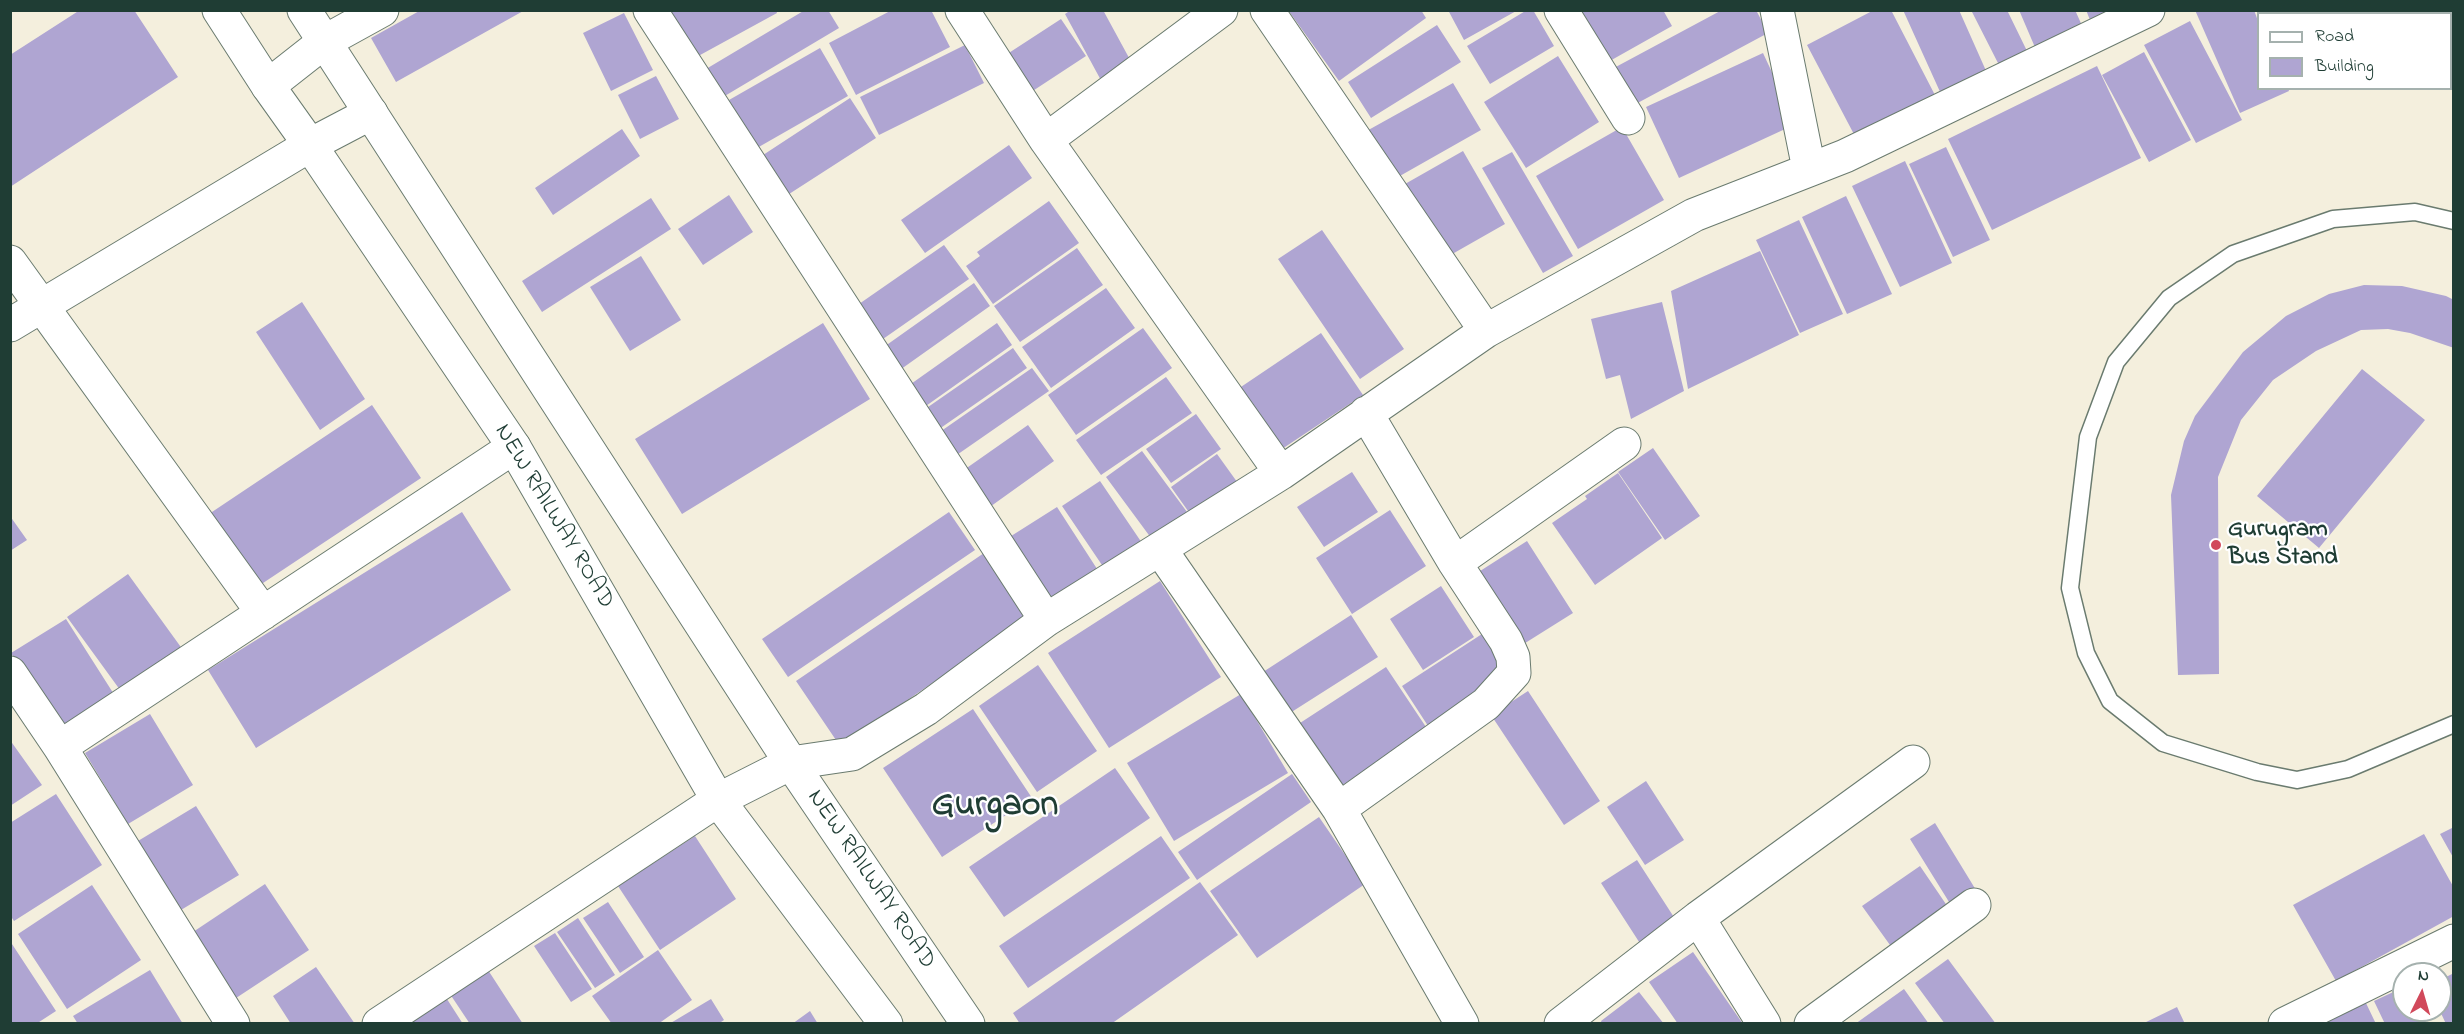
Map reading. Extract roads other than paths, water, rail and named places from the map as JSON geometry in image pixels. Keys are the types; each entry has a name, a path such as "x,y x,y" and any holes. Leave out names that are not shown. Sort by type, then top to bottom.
{"street":[{"name":"NEW RAILWAY ROAD","path":"219,10 268,86 514,447 718,800 886,1023"},
{"name":"NEW RAILWAY ROAD","path":"304,10 791,764 968,1023"},
{"path":"268,86 324,42 382,10"},
{"path":"650,10 1046,620"},
{"path":"962,10 1046,140 1281,473"},
{"path":"1046,140 1221,10"},
{"path":"1267,10 1486,332"},
{"path":"1561,10 1628,118"},
{"path":"1777,10 1809,169"},
{"path":"379,1023 718,800 791,764 852,754 926,709 1046,620 1281,473 1486,332 1694,214 1845,156 2148,10"},
{"path":"10,325 310,145 371,113"},
{"path":"10,262 263,613"},
{"path":"1339,809 1486,704 1514,674 1513,657 1506,641 1455,563 1366,413"},
{"path":"1455,563 1624,444"},
{"path":"60,747 514,447"},
{"path":"1160,549 1339,809 1462,1023"},
{"path":"10,673 60,747 233,1023"},
{"path":"1562,1023 1698,918 1913,762"},
{"path":"1810,1023 1974,905"},
{"path":"1698,918 1764,1023"},
{"path":"2285,1023 2454,941"}],"lane":[{"path":"2454,221 2415,212 2333,219 2233,254 2169,298 2116,362 2088,437 2070,588 2086,653 2110,701 2163,743 2257,772 2297,780 2348,769 2454,724"}],"place":[{"name":"Gurugram Bus Stand","path":"2216,545"}],"district":[{"name":"Gurgaon","path":"995,808"}]}
